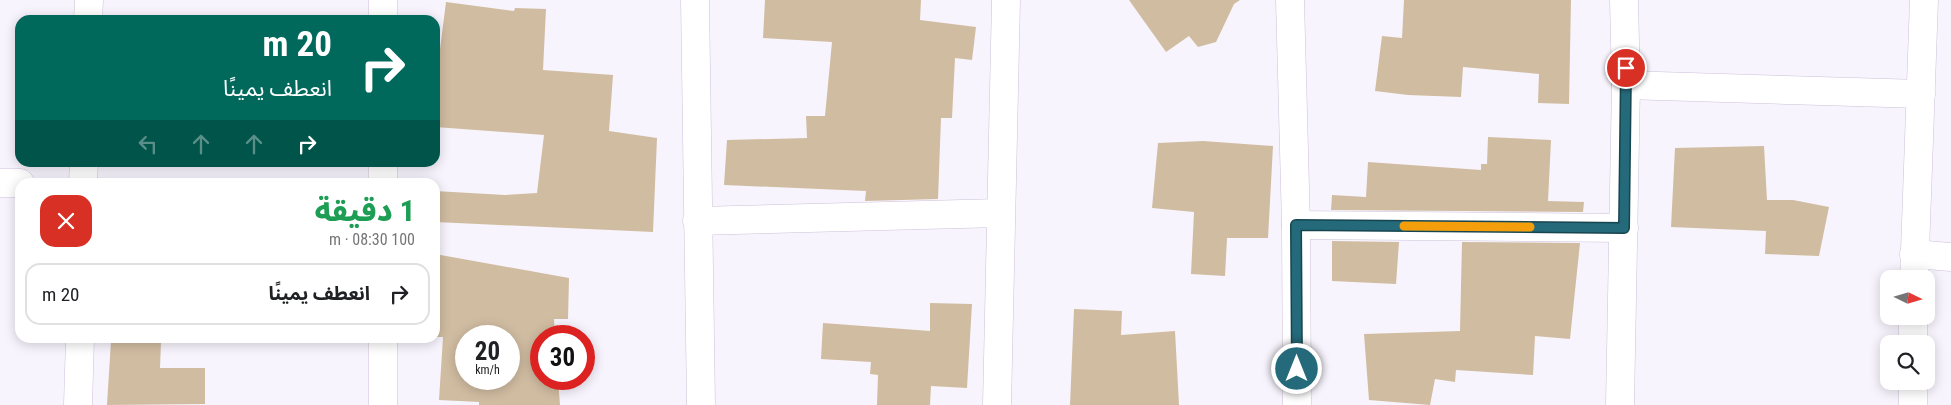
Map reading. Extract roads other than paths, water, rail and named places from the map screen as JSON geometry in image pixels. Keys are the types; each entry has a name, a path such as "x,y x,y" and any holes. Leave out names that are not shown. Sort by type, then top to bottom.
{"street":[{"path":"88,15 89,0"},
{"path":"383,0 383,15"},
{"path":"696,0 697,221 701,405"},
{"path":"996,405 1006,0"},
{"path":"1290,0 1296,225 1297,405"},
{"path":"1620,405 1626,85 1624,0"},
{"path":"1924,0 1914,266 1951,257"},
{"path":"1626,85 1921,94"},
{"path":"0,183 15,183"},
{"path":"697,221 1000,213"},
{"path":"1296,225 1624,228"},
{"path":"78,405 80,343"},
{"path":"383,343 383,405"},
{"path":"1913,390 1913,405"}]}
